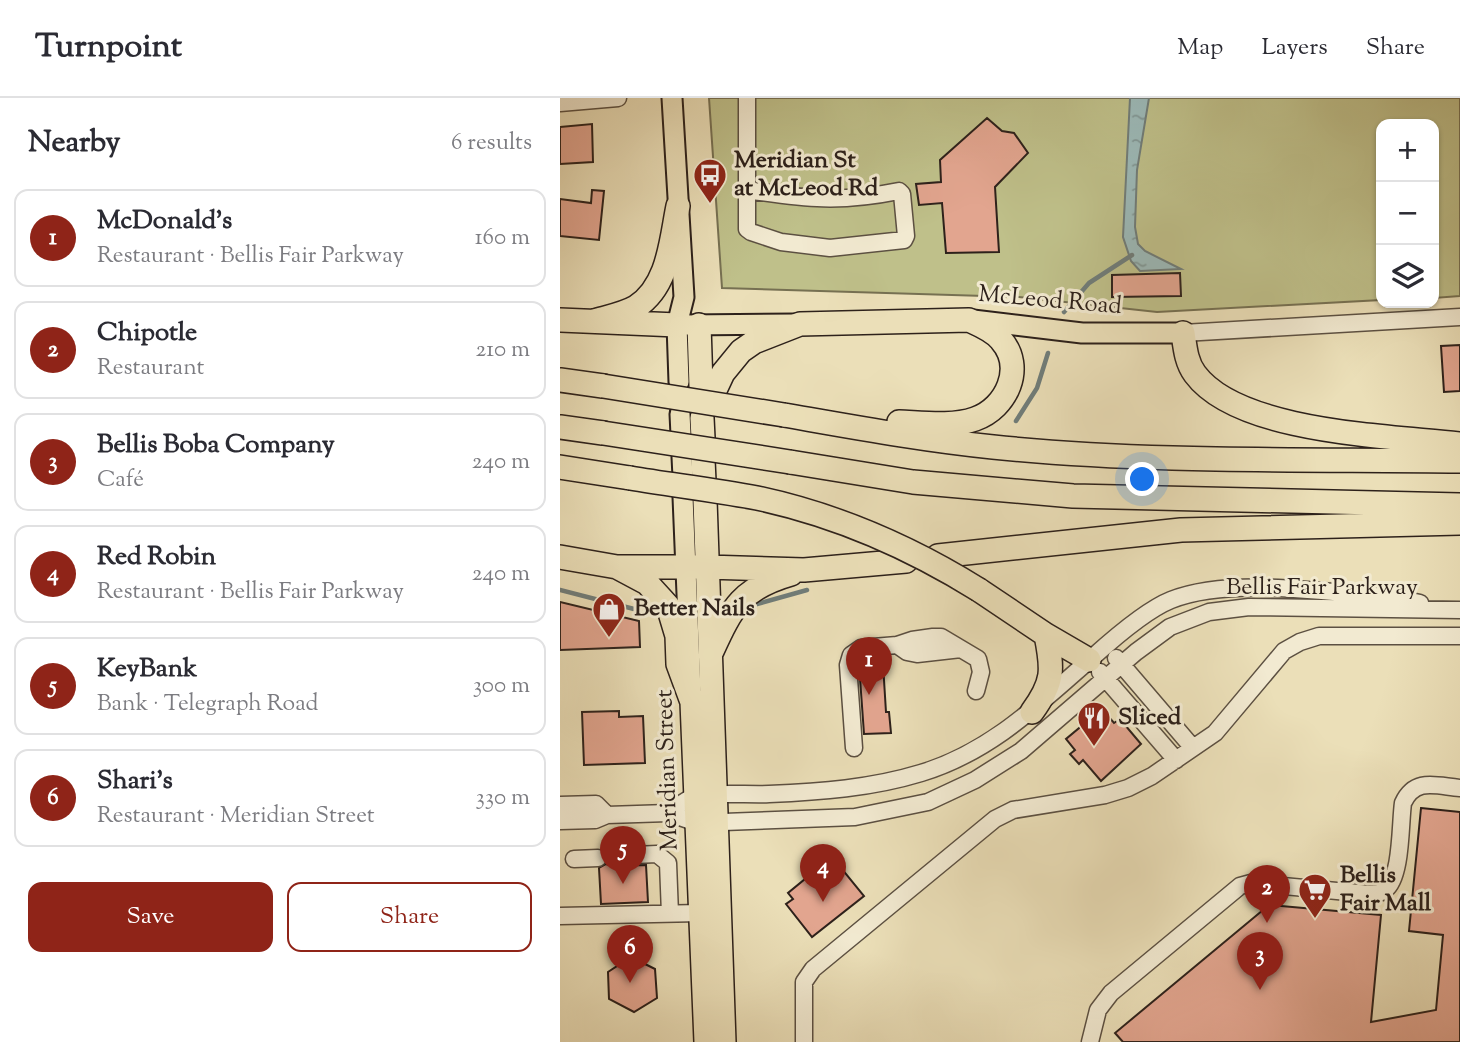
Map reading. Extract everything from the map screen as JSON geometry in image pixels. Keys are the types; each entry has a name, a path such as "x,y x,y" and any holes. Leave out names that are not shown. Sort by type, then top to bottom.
{"highway":[{"path":"594,321 635,308 653,290 666,264 678,206"},
{"path":"560,320 688,325 698,385 723,373 741,351 754,342 800,324"},
{"path":"784,415 948,424 987,414 1004,397 1012,373 1011,360 1000,338 991,330 969,320"},
{"name":"McLeod Road","path":"800,324 969,320"},
{"path":"1183,333 1186,356 1203,383 1231,402 1251,411 1301,425 1460,444"},
{"path":"560,380 905,436 1006,448 1184,457 1460,461"},
{"path":"560,427 913,482 1073,496 1460,505"},
{"name":"Meridian Street","path":"694,454 697,567 710,654 706,822 724,1042"},
{"path":"560,467 757,498 828,517 898,545 979,590 1046,635 1098,653"},
{"path":"938,556 1181,530 1460,523"},
{"path":"560,557 617,567 804,570 906,561"},
{"path":"617,567 648,583 668,607 677,636 678,664 692,702"},
{"path":"710,654 729,615 747,594 770,580 804,570"},
{"path":"1032,712 1046,694 1049,684 1050,655 1046,635"},
{"name":"Meridian Street","path":"692,702 705,796"},
{"name":"Meridian Street","path":"705,1042 700,912 706,822"}],"main road":[{"path":"672,98 688,325"},
{"name":"McLeod Road","path":"969,320 999,321 1082,334 1183,333"},
{"name":"McLeod Road","path":"688,325 800,324"},
{"name":"Meridian Street","path":"692,702 697,567"}],"street":[{"path":"560,103 618,98"},
{"path":"747,98 747,190 747,229 751,233 780,242 830,248 904,240 906,236 902,194 899,191 837,200 801,199 747,190"},
{"name":"McLeod Road","path":"1183,333 1460,317"},
{"name":"Bellis Fair Parkway","path":"705,796 813,793 860,786 918,774 964,757 1032,712 1098,653 1171,600 1213,590 1247,587 1396,598 1457,610"},
{"name":"Bellis Fair Parkway","path":"668,813 706,822 855,817 928,802 1002,764 1021,751 1121,664 1171,627 1209,612 1249,607 1457,610"},
{"path":"804,1042 804,982 813,969 995,819 1013,810 1098,796 1128,788 1215,733 1283,651 1300,642 1320,636 1460,636"},
{"path":"854,748 848,665 851,654 861,648 897,646 912,640 941,637 978,659 981,672 976,691"},
{"path":"1098,653 1121,664 1193,748"},
{"path":"1098,653 1105,678 1176,760"},
{"path":"1090,1042 1098,1010 1111,993 1240,886 1251,883 1369,894 1384,891 1389,886 1395,870 1403,803 1407,794 1412,788 1419,786 1460,788"},
{"path":"560,821 595,820 607,815 668,813 705,796"},
{"path":"560,806 596,804 607,815"},
{"path":"574,859 657,853 668,863 670,914"},
{"path":"560,916 700,912"}],"green space":[{"path":"709,98 1460,98 1460,296 1439,298 1439,119 1376,119 1376,300 1157,312 1019,297 722,288"}],"water":[{"path":"1130,98 1149,98 1137,170 1135,227 1138,244 1145,251 1181,269 1140,271 1131,261 1123,237"}],"building":[{"path":"987,118 1002,131 1014,133 1028,153 995,187 999,252 946,253 942,203 919,205 916,184 941,182 940,160"},
{"path":"592,124 593,162 560,164 560,127"},
{"path":"592,190 604,191 599,240 560,236 560,199 591,203"},
{"path":"1180,273 1181,296 1112,297 1112,275"},
{"path":"1460,345 1460,391 1444,392 1441,346"},
{"path":"560,602 639,621 640,647 560,650"},
{"path":"859,664 883,664 886,712 889,712 891,733 864,734"},
{"path":"1102,709 1114,723 1120,719 1141,744 1101,781 1083,760 1079,764 1070,754 1075,750 1066,739"},
{"path":"619,711 619,717 643,716 645,763 584,765 582,712"},
{"name":"Bellis Fair Mall","path":"1421,808 1460,812 1460,1042 1123,1042 1115,1033 1269,905 1381,915 1371,1022 1436,1010 1443,935 1409,931"},
{"path":"827,861 836,873 842,869 864,896 812,937 786,904 793,899 788,893"},
{"path":"606,864 646,865 648,902 601,904 599,868"},
{"path":"631,957 655,969 657,998 634,1012 609,999 608,972"}],"waterway":[{"path":"1064,312 1089,283 1132,255"},
{"path":"1016,421 1037,388 1048,353"},
{"path":"560,590 634,609"},
{"path":"757,604 807,590"}],"place":[{"name":"Meridian St at McLeod Rd","path":"710,205"},
{"name":"Better Nails","path":"609,639"},
{"name":"McDonald's","path":"869,695"},
{"name":"Sliced","path":"1094,748"},
{"name":"KeyBank","path":"623,884"},
{"name":"Red Robin","path":"823,902"},
{"name":"Bellis Fair Mall","path":"1315,920"},
{"name":"Chipotle","path":"1267,923"},
{"name":"Shari's","path":"630,983"},
{"name":"Bellis Boba Company","path":"1260,990"}]}
